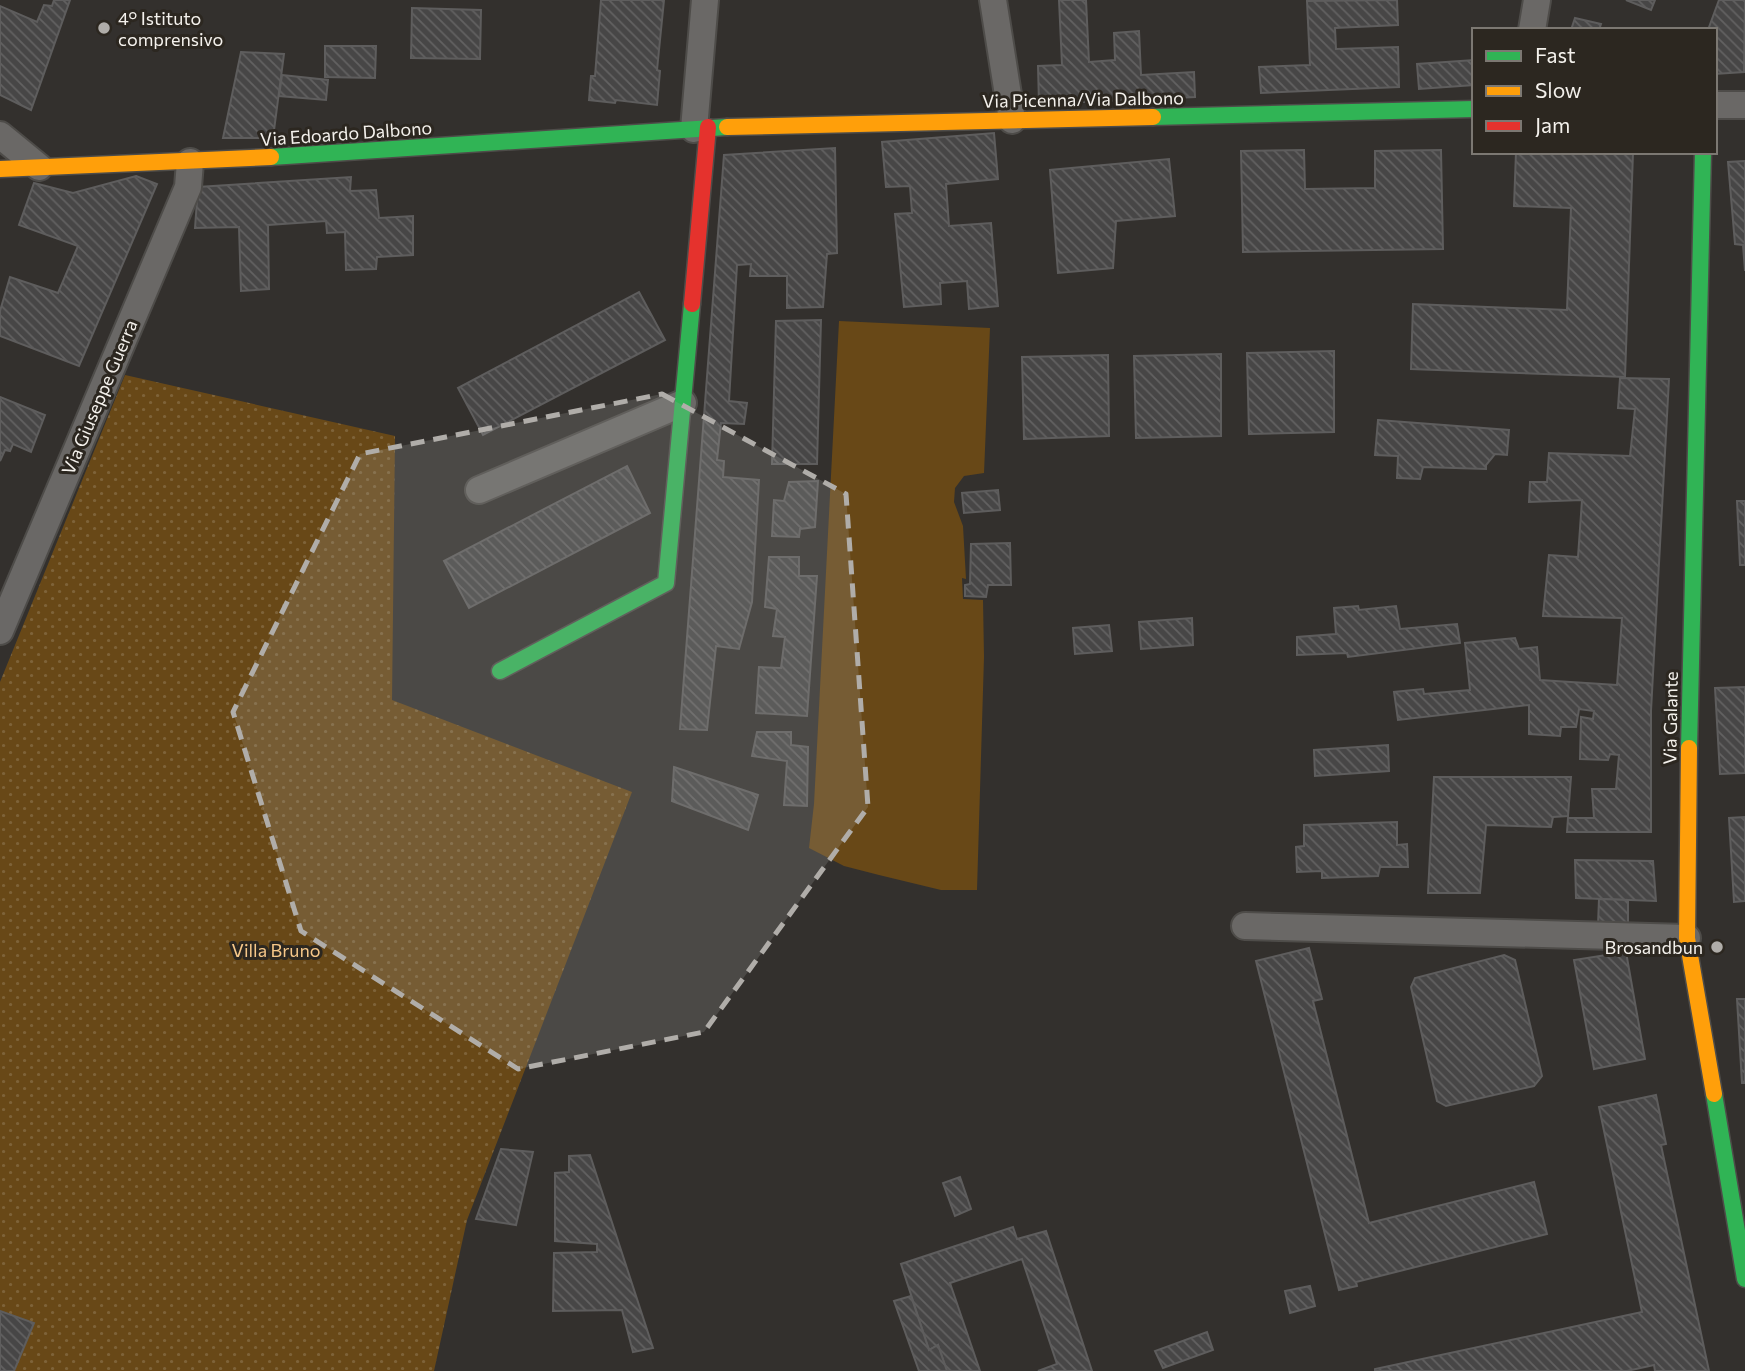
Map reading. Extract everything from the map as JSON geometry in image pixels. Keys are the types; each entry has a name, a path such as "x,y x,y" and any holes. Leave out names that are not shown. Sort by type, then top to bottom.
{"street":[{"path":"500,671 666,583 683,403 701,128 705,0"},
{"path":"993,0 1012,120"},
{"path":"1532,28 1538,0"},
{"path":"1717,106 1745,105"},
{"name":"Via Picenna/Via Dalbono","path":"701,128 1472,109"},
{"name":"Via Edoardo Dalbono","path":"0,169 190,162 701,128"},
{"path":"0,135 39,167"},
{"name":"Via Galante","path":"1703,154 1687,815 1687,939 1745,1279"},
{"name":"Via Giuseppe Guerra","path":"0,631 188,187 190,162"},
{"path":"479,490 683,403"},
{"path":"1245,926 1687,939"}],"highlighted area":[{"path":"662,394 846,494 868,807 704,1032 518,1069 301,931 233,712 360,454"}],"green space":[{"path":"839,321 990,328 984,473 964,476 955,488 954,502 963,526 966,579 962,578 963,599 983,600 984,657 977,890 941,890 879,875 844,866 809,848 814,804"},
{"name":"Villa Bruno","path":"125,375 395,436 392,700 632,792 467,1220 434,1371 0,1371 0,682"}],"building":[{"path":"54,0 70,0 31,110 0,95 0,6 37,22 44,5 52,6"},
{"path":"601,0 664,0 657,70 660,71 657,105 589,100 591,76 595,76"},
{"path":"1059,0 1086,0 1089,62 1115,60 1114,33 1139,31 1141,75 1194,72 1195,97 1039,104 1038,66 1062,65"},
{"path":"1397,0 1398,25 1335,28 1336,49 1398,47 1399,87 1261,93 1259,67 1310,65 1307,1"},
{"path":"1626,0 1655,0 1651,10"},
{"path":"1719,0 1745,0 1744,72 1717,74 1717,28 1709,28"},
{"path":"412,8 481,10 480,59 411,58"},
{"path":"1575,18 1601,24 1600,28 1572,28"},
{"path":"325,46 376,46 375,78 325,77"},
{"path":"241,52 284,54 273,138 223,138"},
{"path":"1472,60 1472,85 1419,89 1417,64"},
{"path":"282,75 328,80 326,100 279,96"},
{"path":"994,133 998,179 946,184 949,226 991,223 998,306 969,309 967,281 940,283 941,304 904,307 895,214 912,213 910,186 886,187 882,142"},
{"path":"835,148 837,253 827,254 823,307 787,308 787,276 750,276 751,264 737,265 729,401 747,403 744,424 721,423 717,460 724,461 723,477 759,480 752,602 739,649 716,646 707,730 680,729 724,155"},
{"path":"1304,150 1305,189 1375,188 1375,151 1441,150 1443,249 1243,252 1241,151"},
{"path":"1516,154 1633,154 1625,377 1411,369 1413,304 1567,310 1571,208 1514,206"},
{"path":"1169,159 1175,216 1116,221 1113,268 1058,273 1050,170"},
{"path":"1745,161 1745,271 1743,245 1735,244 1728,162"},
{"path":"136,176 157,184 79,366 0,336 0,311 10,277 58,293 78,246 19,225 34,183 73,193"},
{"path":"351,177 350,191 376,190 379,218 413,216 413,255 377,257 376,269 346,270 345,232 327,233 326,221 268,225 269,289 241,291 239,227 195,228 198,187"},
{"path":"639,292 665,340 483,435 458,388"},
{"path":"821,320 817,464 772,464 776,321"},
{"path":"1334,351 1334,432 1249,434 1247,353"},
{"path":"1221,354 1221,436 1136,438 1134,356"},
{"path":"1108,355 1109,436 1024,439 1022,357"},
{"path":"1620,378 1669,379 1651,711 1651,832 1567,832 1568,818 1594,818 1592,789 1616,789 1619,755 1610,754 1608,760 1580,759 1581,717 1593,719 1594,711 1579,709 1576,727 1561,727 1560,736 1529,734 1529,705 1398,720 1394,692 1423,689 1424,694 1470,690 1465,643 1515,638 1519,649 1537,647 1540,680 1617,685 1622,618 1543,616 1549,555 1578,557 1582,500 1529,502 1530,482 1547,482 1549,453 1630,456 1635,409 1618,408"},
{"path":"0,397 45,415 31,452 13,444 10,451 5,450 0,461"},
{"path":"1378,420 1509,430 1507,455 1495,454 1486,469 1423,467 1420,479 1397,478 1398,456 1375,455"},
{"path":"627,466 650,513 469,608 444,561"},
{"path":"818,481 815,527 800,529 799,537 772,536 774,500 784,501 789,482"},
{"path":"998,490 1000,510 964,513 962,493"},
{"path":"1737,501 1745,501 1745,565 1740,565"},
{"path":"1010,543 1011,585 988,585 986,597 965,596 965,585 970,584 971,544"},
{"path":"769,557 799,557 799,576 817,576 807,716 756,713 759,667 781,668 785,637 773,636 777,609 765,607"},
{"path":"1358,606 1359,610 1396,606 1400,629 1457,624 1460,643 1348,657 1347,653 1297,655 1297,637 1336,634 1334,608"},
{"path":"1192,618 1193,645 1141,649 1139,622"},
{"path":"1109,625 1112,651 1075,654 1073,628"},
{"path":"1745,687 1745,773 1720,774 1715,688"},
{"path":"757,732 791,732 791,745 808,747 807,806 784,805 787,761 752,756"},
{"path":"1388,745 1389,771 1315,776 1314,750"},
{"path":"674,767 758,795 748,830 672,801"},
{"path":"1434,777 1571,777 1568,816 1553,817 1551,827 1486,825 1480,893 1428,893"},
{"path":"1745,817 1745,901 1734,902 1729,818"},
{"path":"1397,822 1397,845 1407,844 1408,867 1380,867 1378,876 1322,878 1322,871 1297,872 1296,847 1304,846 1304,825"},
{"path":"1575,860 1653,861 1656,901 1576,898"},
{"path":"1599,899 1628,900 1628,923 1598,925"},
{"path":"1309,948 1322,999 1313,1001 1369,1223 1534,1182 1547,1234 1356,1282 1357,1286 1339,1290 1256,961"},
{"path":"1626,952 1645,1059 1594,1069 1574,960"},
{"path":"1504,955 1515,960 1542,1076 1534,1086 1446,1106 1437,1101 1411,987 1415,978"},
{"path":"1737,999 1745,999 1745,1083 1742,1083"},
{"path":"1656,1095 1666,1144 1661,1145 1709,1371 1655,1371 1654,1365 1627,1371 1375,1371 1642,1312 1599,1107"},
{"path":"501,1149 533,1152 516,1225 476,1219"},
{"path":"590,1155 653,1348 633,1352 622,1310 553,1311 554,1253 597,1252 597,1244 555,1241 555,1173 569,1172 569,1156"},
{"path":"960,1177 971,1209 955,1216 943,1183"},
{"path":"1013,1227 1017,1239 1046,1231 1092,1371 1038,1371 1057,1364 1022,1259 950,1283 980,1371 947,1371 938,1345 929,1350 901,1264"},
{"path":"1310,1286 1315,1306 1290,1313 1285,1291"},
{"path":"911,1296 929,1350 938,1345 947,1371 919,1371 894,1301"},
{"path":"0,1311 34,1323 14,1371 0,1371"},
{"path":"1207,1332 1213,1350 1163,1368 1155,1351"}],"traffic: fast":[{"path":"1153,117 1472,109"},
{"path":"271,157 727,127"},
{"path":"1689,748 1703,154"},
{"path":"500,671 666,583 692,304"},
{"path":"1714,1094 1745,1279"}],"traffic: slow":[{"path":"727,127 1153,117"},
{"path":"0,169 271,157"},
{"path":"1689,748 1687,938 1714,1094"}],"traffic: jam":[{"path":"692,304 708,127"}],"place":[{"name":"4° Istituto comprensivo","path":"104,28"},
{"name":"Brosandbun","path":"1717,947"}]}
